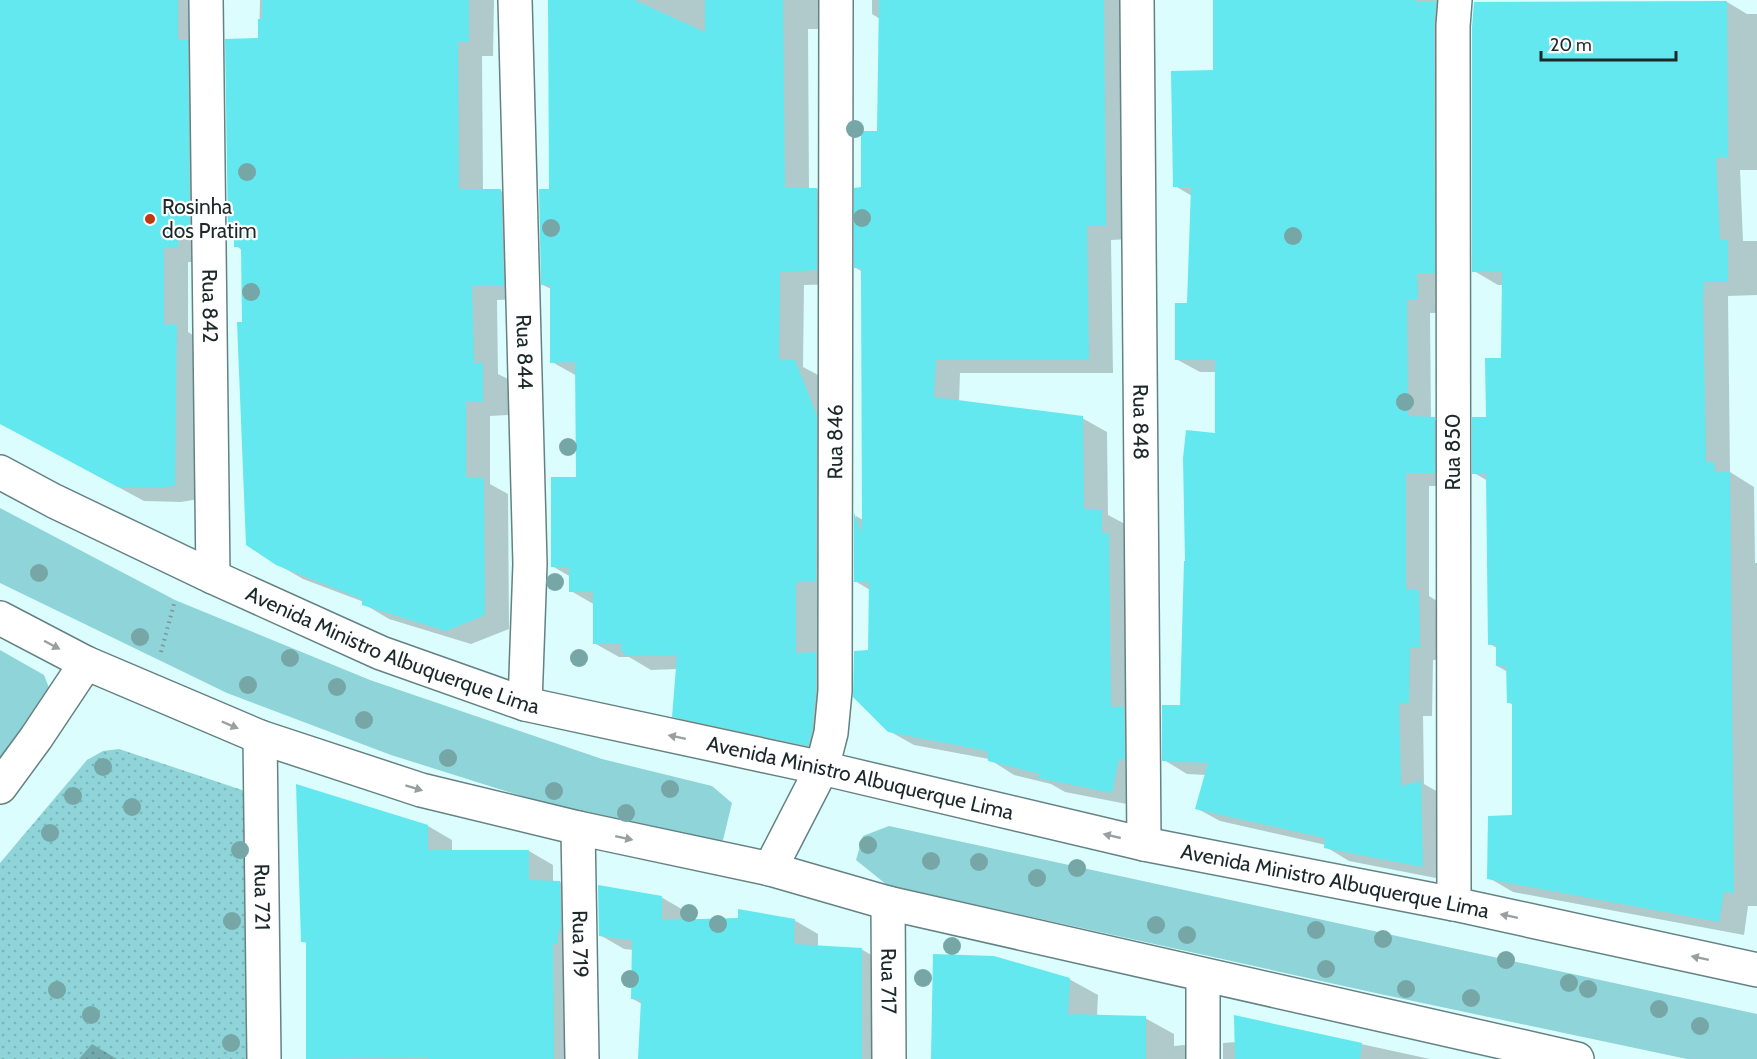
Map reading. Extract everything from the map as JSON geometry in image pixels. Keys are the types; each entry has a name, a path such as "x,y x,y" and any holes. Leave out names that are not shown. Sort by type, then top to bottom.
{"street":[{"name":"Rua 842","path":"206,0 213,577"},
{"name":"Rua 844","path":"515,0 530,564 525,704"},
{"name":"Rua 846","path":"770,869 822,768 831,733 835,691 836,0"},
{"name":"Rua 848","path":"1137,0 1144,844"},
{"name":"Rua 850","path":"1454,904 1455,0"},
{"name":"Avenida Ministro Albuquerque Lima","path":"0,472 54,501 213,577 381,653 525,704 822,768 1144,844 1454,904 1757,970"},
{"path":"0,618 86,663 260,737 421,790 578,828 770,869 888,903 1203,975 1519,1053 1577,1059"},
{"path":"0,787 86,663"},
{"name":"Rua 721","path":"260,737 264,1059"},
{"name":"Rua 719","path":"578,828 582,1059"},
{"name":"Rua 717","path":"888,903 889,1059"},
{"path":"1203,975 1203,1059"}],"path":[{"path":"159,661 175,600"}],"shaded area":[{"path":"0,508 175,600 370,680 602,759 712,786 732,803 723,840 698,845 547,804 391,755 227,693 0,583"},
{"path":"0,650 44,675 53,698 0,772"},
{"path":"119,749 242,790 257,806 261,1059 0,1059 0,863 87,760 103,751"},
{"path":"889,826 1757,1014 1757,1059 1687,1059 887,885 856,860 863,836"}],"building":[{"path":"0,0 178,0 178,40 188,40 190,233 179,233 178,248 164,248 164,325 177,324 175,486 118,487 0,424"},
{"path":"262,0 469,0 469,42 458,42 459,189 501,189 504,286 472,286 474,363 483,363 483,402 466,402 466,478 484,478 485,615 446,631 362,605 362,599 276,565 246,545 237,322 242,322 241,247 234,247 234,233 228,233 225,39 258,38 258,19 262,19"},
{"path":"548,0 634,0 705,32 705,0 783,0 785,188 817,188 817,270 780,272 779,360 795,360 817,416 816,582 796,582 796,653 816,652 816,690 808,746 672,717 677,655 624,656 625,652 621,652 621,644 593,644 593,591 569,592 569,567 551,567 551,477 576,477 575,362 550,363 550,285 541,285 539,189 549,189"},
{"path":"879,0 1104,0 1106,226 1087,226 1089,360 936,360 934,397 1083,416 1084,509 1102,509 1102,533 1109,533 1111,707 1124,706 1125,760 1119,759 1112,793 1038,778 1040,774 988,761 987,751 888,732 853,697 854,651 868,650 869,582 854,582 854,513 862,533 861,268 854,268 854,188 861,187 861,131 877,131"},
{"path":"1213,0 1415,0 1415,2 1436,2 1434,26 1435,273 1417,273 1418,300 1407,300 1408,416 1435,417 1435,473 1406,473 1406,589 1419,589 1420,647 1410,647 1409,703 1399,703 1401,786 1421,781 1423,867 1324,848 1325,838 1195,809 1208,763 1162,761 1162,705 1180,705 1185,561 1183,458 1186,430 1215,433 1215,360 1175,360 1175,303 1187,303 1191,187 1173,187 1171,71 1213,70"},
{"path":"1727,1 1728,157 1716,157 1720,240 1728,240 1728,282 1704,282 1703,298 1706,462 1714,462 1715,472 1730,472 1734,893 1724,892 1719,922 1487,879 1488,816 1512,815 1512,703 1507,703 1506,666 1496,666 1496,644 1488,645 1486,474 1472,474 1472,417 1486,417 1485,358 1501,358 1502,271 1472,272 1472,27 1474,2"},
{"path":"296,784 428,825 428,850 529,850 529,880 560,881 561,931 558,930 558,944 553,944 554,1059 429,1059 429,1057 306,1059 306,942 301,942"},
{"path":"598,885 662,896 662,920 738,918 738,909 795,919 794,944 862,948 862,1059 638,1059 641,1000 631,999 632,940 599,936"},
{"path":"933,954 994,956 1070,978 1068,1014 1146,1016 1146,1059 931,1059"},
{"path":"1234,1015 1362,1043 1360,1059 1235,1059"}],"place":[{"name":"Rosinha dos Pratim","path":"150,219"}]}
